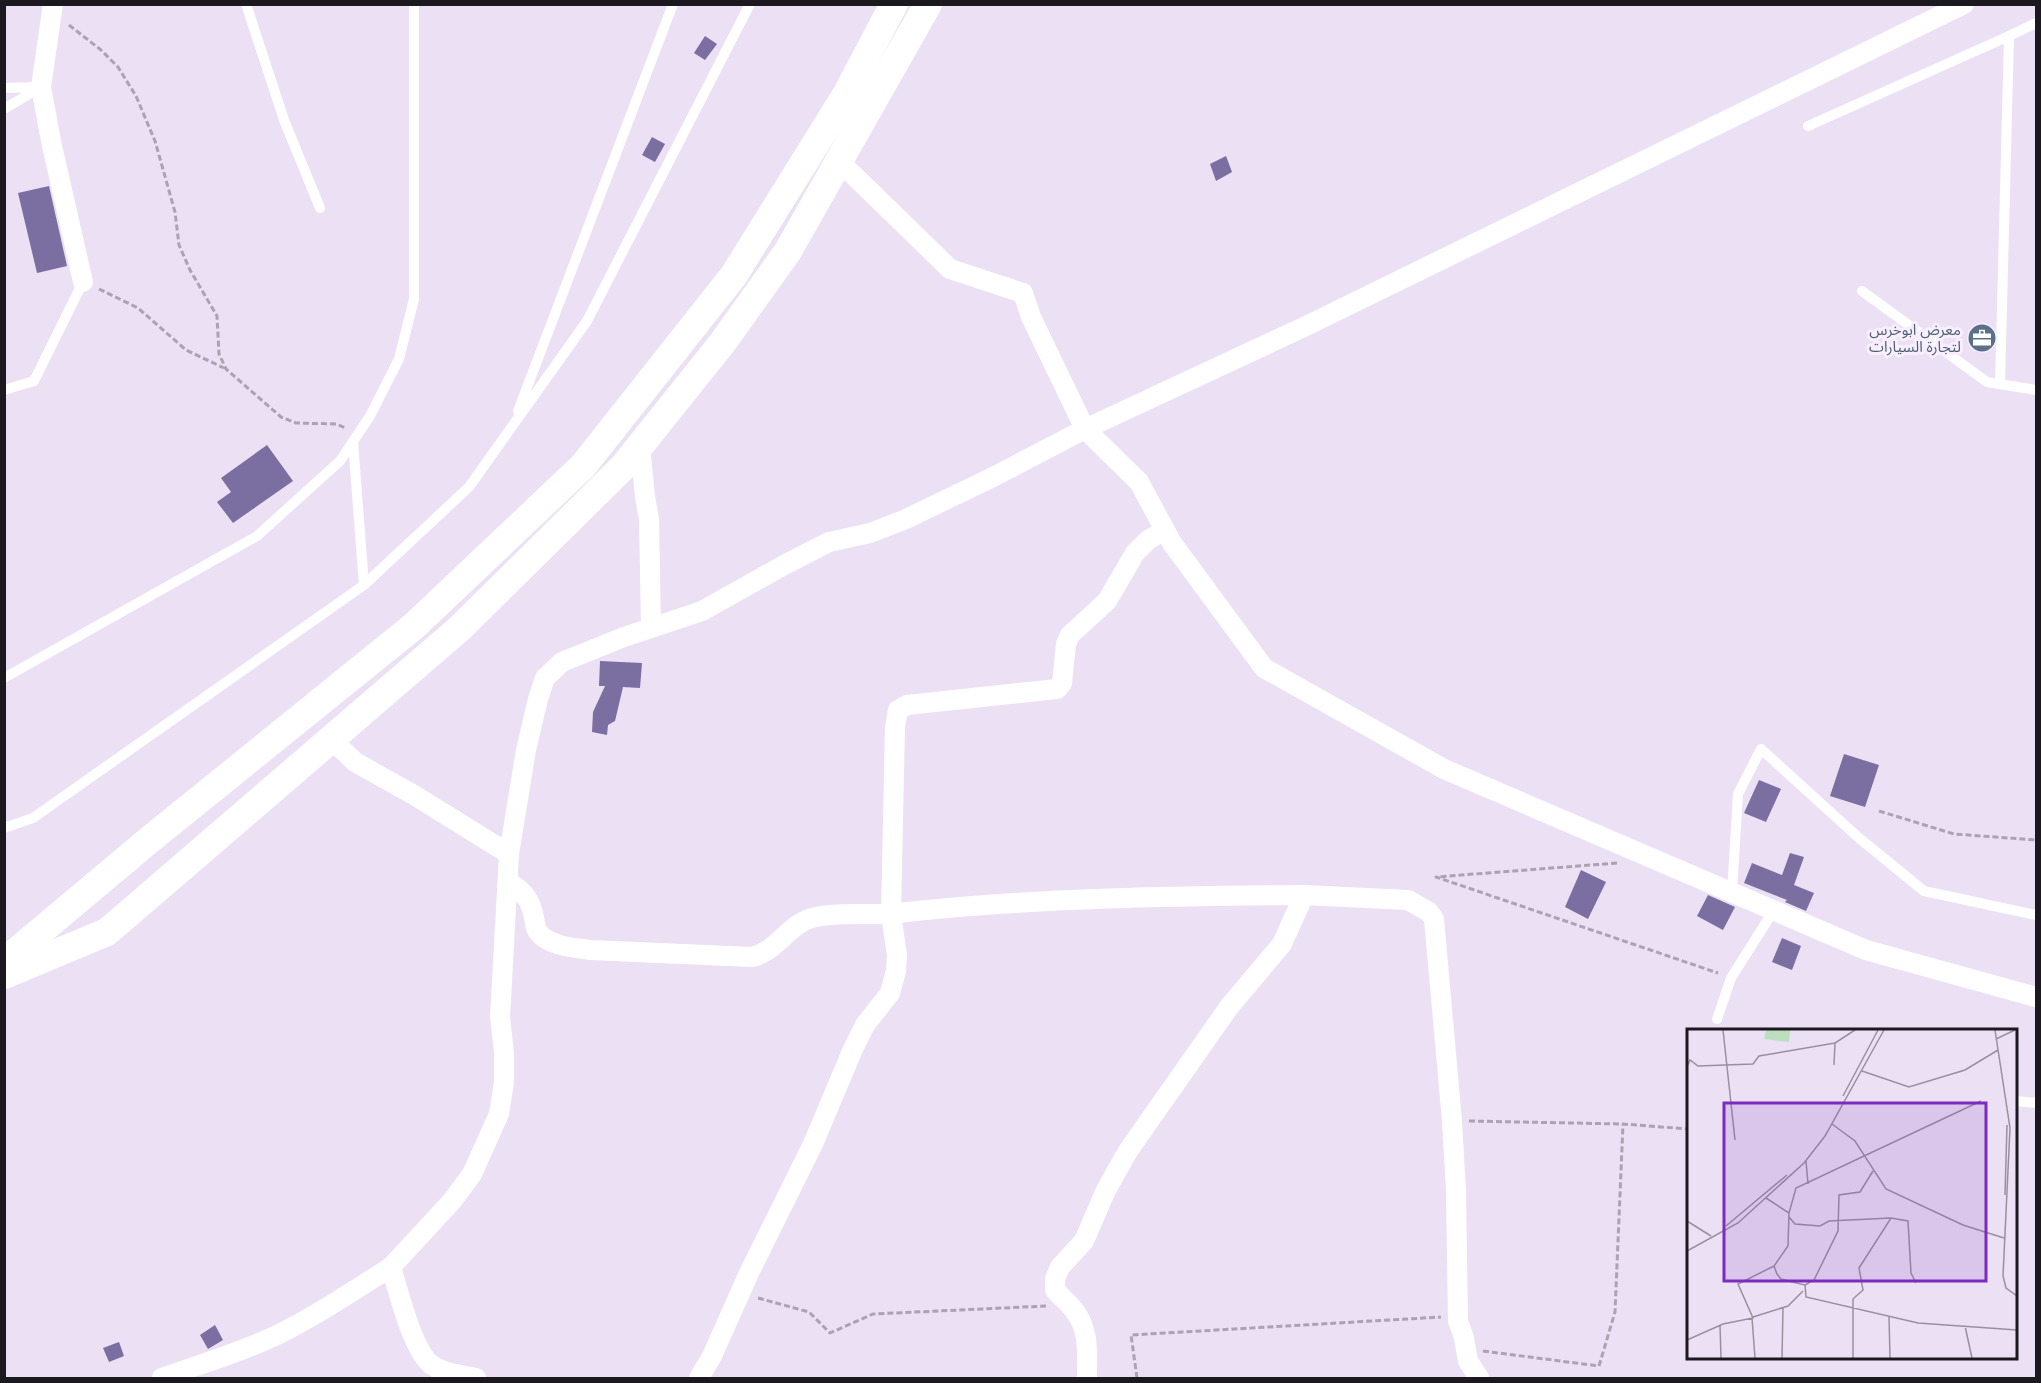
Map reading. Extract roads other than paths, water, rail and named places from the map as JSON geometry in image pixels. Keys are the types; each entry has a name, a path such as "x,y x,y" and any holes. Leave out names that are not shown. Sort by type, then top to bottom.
{"main road":[{"path":"4,962 148,841 414,626 583,466 734,275 846,95 894,4"},
{"path":"4,975 106,932 459,629 623,467 723,342 788,251 928,4"}],"street":[{"path":"162,1378 237,1352 275,1335 340,1299 391,1267 452,1201 472,1174 499,1114 504,1082 500,1017 509,854 526,750 545,678 562,662 651,627 702,612 829,542 870,533 906,519 1085,429 1304,327 1964,4"},
{"path":"53,8 40,87 83,282"},
{"path":"839,161 950,269 1023,293 1031,317 1085,429 1138,482 1172,543 1264,668 1444,769 1866,950 2037,997"},
{"path":"640,445 650,519 651,627"},
{"path":"699,1378 712,1356 813,1143 853,1048 865,1025 890,993 896,971 897,955 891,914 895,727 898,710 907,705 1057,689 1062,683 1066,644 1070,635 1107,601 1127,563 1135,553 1148,540 1165,530"},
{"path":"331,739 356,762 509,854"},
{"path":"508,882 526,895 534,915 535,925 543,937 574,948 752,957 763,955 793,927 816,916 891,914 927,909 1196,896 1304,895 1408,900 1429,912 1435,927 1452,1121 1458,1316 1468,1361 1479,1378"},
{"path":"1087,1378 1085,1328 1074,1310 1055,1290 1060,1267 1084,1241 1106,1190 1128,1152 1228,1007 1282,944 1304,895"},
{"path":"391,1267 411,1331 429,1364 441,1371 476,1378"}],"lane":[{"path":"246,4 284,120 320,208"},
{"path":"4,678 257,536 340,461 356,438 399,359 414,299 414,4"},
{"path":"513,425 673,4"},
{"path":"4,828 33,818 364,585 469,487 588,321 750,4"},
{"path":"1808,126 2037,23"},
{"path":"2000,384 2009,36"},
{"path":"4,88 40,87"},
{"path":"4,108 40,87"},
{"path":"4,390 34,381 83,282"},
{"path":"1862,291 1987,382 2037,390"},
{"path":"356,438 364,585"},
{"path":"1732,892 1738,794 1761,749 1859,838 1924,891 2037,915"},
{"path":"1717,1019 1731,978 1774,910"},
{"path":"2017,1101 2037,1103"}],"place":[{"name":"معرض ابوخرس لتجارة السيارات","path":"1982,338"}]}
